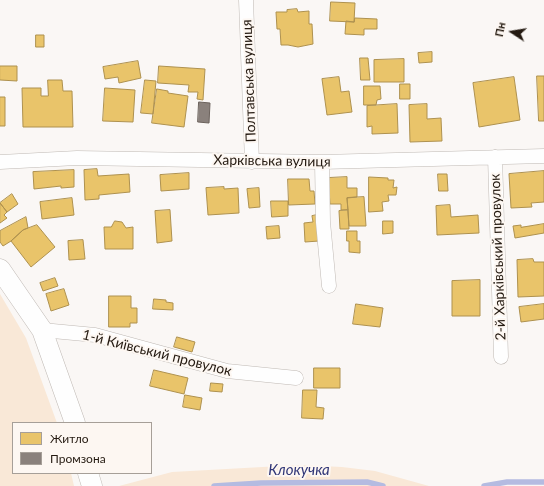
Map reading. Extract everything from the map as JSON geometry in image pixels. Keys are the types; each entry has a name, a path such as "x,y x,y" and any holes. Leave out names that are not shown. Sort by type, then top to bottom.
{"street":[{"name":"Полтавська вулиця","path":"246,0 252,162"},
{"name":"Харківська вулиця","path":"0,162 77,158 322,162 544,156"},
{"name":"2-й Харківський провулок","path":"495,157 500,357"},
{"path":"322,162 323,222 329,286"},
{"path":"0,269 42,330 75,422"},
{"name":"1-й Київський провулок","path":"42,330 94,335 227,372 296,378"}],"shaded area":[{"path":"0,294 26,338 57,422 12,422 12,474 71,474 74,486 0,486"},
{"path":"299,465 342,467 375,471 429,486 119,486 172,472"}],"building: Житло":[{"path":"331,2 355,3 354,22 330,21"},
{"path":"297,9 298,12 309,11 309,24 312,24 313,44 298,47 281,45 280,29 277,29 276,12 287,12 287,10"},
{"path":"355,18 377,19 377,29 364,29 364,35 345,34 346,21 354,22"},
{"path":"36,35 44,35 44,47 36,47"},
{"path":"432,52 432,62 419,63 418,53"},
{"path":"360,58 368,58 370,80 361,80"},
{"path":"404,59 404,82 374,82 374,60"},
{"path":"138,61 141,78 119,83 118,77 105,79 103,67"},
{"path":"0,66 17,66 17,81 0,80"},
{"path":"159,66 205,69 203,100 197,99 198,92 188,92 189,85 158,83"},
{"path":"537,76 544,76 544,121 539,121"},
{"path":"339,77 341,92 349,91 352,112 327,115 322,79"},
{"path":"514,77 520,120 479,127 473,83"},
{"path":"48,80 62,80 63,91 72,91 73,127 23,127 22,88 41,88 41,96 48,96"},
{"path":"145,80 156,81 153,114 141,113"},
{"path":"400,84 410,84 410,99 400,99"},
{"path":"364,86 380,86 381,99 377,100 376,105 364,105"},
{"path":"105,88 135,90 133,122 103,121"},
{"path":"157,89 168,91 168,93 188,96 184,127 152,123"},
{"path":"0,97 5,97 5,126 0,126"},
{"path":"397,104 398,133 372,134 372,126 367,127 367,106"},
{"path":"427,104 427,119 441,118 442,141 410,142 409,105"},
{"path":"97,169 98,176 129,174 130,192 99,195 99,199 85,200 84,170"},
{"path":"74,170 74,187 61,188 61,186 34,189 33,172"},
{"path":"544,171 544,202 531,203 532,207 511,208 509,174"},
{"path":"189,173 189,189 161,191 160,175"},
{"path":"438,174 447,174 448,191 439,191"},
{"path":"347,177 347,188 357,188 357,197 347,198 348,210 341,210 341,204 330,204 328,178"},
{"path":"369,177 388,178 388,180 394,180 393,188 397,187 396,195 388,195 389,201 382,202 383,211 369,212"},
{"path":"288,179 309,179 310,191 314,191 315,204 289,205"},
{"path":"224,187 224,189 238,188 239,213 208,215 206,188"},
{"path":"259,188 260,207 249,208 247,189"},
{"path":"12,194 18,204 7,212 0,203"},
{"path":"364,197 366,226 349,226 347,198"},
{"path":"72,198 74,215 42,219 40,202"},
{"path":"271,201 288,201 288,216 272,217"},
{"path":"0,203 7,212 4,215 7,218 0,223"},
{"path":"450,205 451,217 478,215 479,233 437,235 436,206"},
{"path":"170,210 172,241 157,243 155,211"},
{"path":"348,210 349,229 340,229 339,211"},
{"path":"317,215 319,241 305,242 304,223 313,222 312,216"},
{"path":"26,217 28,228 23,230 3,246 0,242 0,231"},
{"path":"115,221 122,222 126,228 133,227 133,249 105,249 104,227 111,227"},
{"path":"383,221 393,221 393,233 383,234"},
{"path":"544,224 544,233 515,238 513,226 521,225 521,227"},
{"path":"37,225 55,247 31,267 11,241 23,230"},
{"path":"279,226 280,238 267,239 266,227"},
{"path":"347,231 357,231 357,241 360,241 360,253 349,252"},
{"path":"83,240 85,259 69,260 68,241"},
{"path":"533,259 534,262 544,262 544,296 518,297 517,260"},
{"path":"55,278 58,286 43,291 40,283"},
{"path":"480,280 480,316 452,316 452,281"},
{"path":"64,289 69,305 51,311 46,294"},
{"path":"109,296 131,296 131,308 137,308 137,323 130,323 130,327 109,327"},
{"path":"154,299 166,300 166,302 173,303 173,310 153,309"},
{"path":"356,304 383,308 380,327 353,324"},
{"path":"544,304 544,319 521,322 519,307"},
{"path":"177,337 195,342 192,352 174,347"},
{"path":"314,368 340,368 340,388 314,388"},
{"path":"154,370 188,378 184,394 150,386"},
{"path":"211,383 223,384 222,392 210,391"},
{"path":"303,390 317,390 316,407 324,408 323,419 302,418"},
{"path":"185,395 202,398 200,410 183,407"}],"building: Промзона":[{"path":"199,102 210,103 209,123 198,122"}],"waterway":[{"name":"Клокучка","path":"214,486 261,483 367,482 383,486"},
{"name":"Клокучка","path":"484,486 507,482 544,482"}]}
